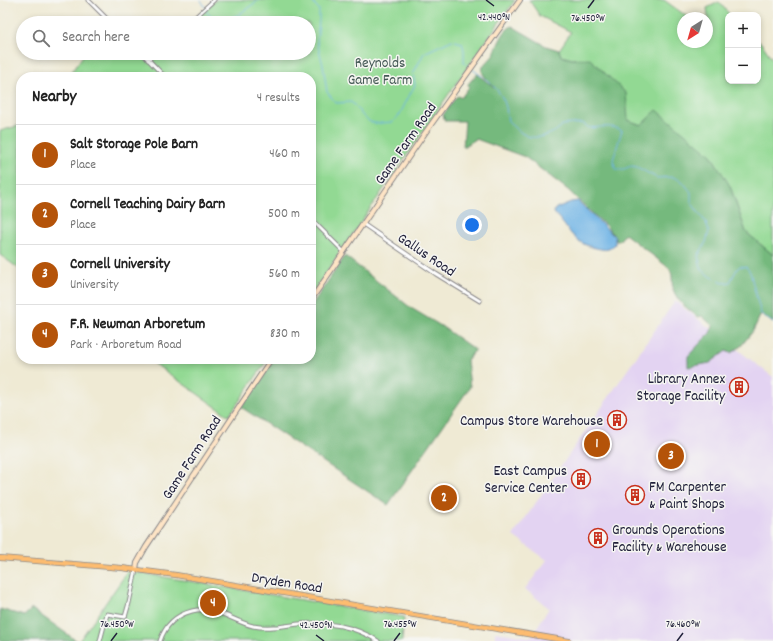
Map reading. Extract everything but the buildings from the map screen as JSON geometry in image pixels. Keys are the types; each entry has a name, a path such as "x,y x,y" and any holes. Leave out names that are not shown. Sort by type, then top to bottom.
{"main road":[{"name":"Dryden Road","path":"0,558 176,575 569,641"}],"street":[{"path":"88,0 104,16"},
{"path":"197,16 214,0"},
{"name":"Game Farm Road","path":"316,293 425,133 520,0"},
{"path":"148,60 160,72"},
{"path":"316,224 344,252"},
{"name":"Gallus Road","path":"363,224 436,274 480,301"},
{"name":"Game Farm Road","path":"136,570 137,563 146,547 268,364"},
{"path":"100,641 107,614 125,617 136,570"},
{"path":"160,641 165,630 175,619 187,612 202,609 216,611 238,621 271,628 315,623 340,626 364,633 378,641"}],"shaded area":[{"path":"675,301 773,377 773,641 495,641 495,632 531,637 549,608 525,589 547,560 513,536"}],"green space":[{"name":"Reynolds Game Farm","path":"216,0 515,0 316,288 316,72 72,72 80,60 316,60 316,16 198,16"},
{"path":"529,0 664,0 681,12 677,12 677,48 713,48 713,12 708,12 707,8 719,2 727,12 725,12 725,84 761,84 761,43 762,44 773,60 773,255 746,232 730,186 641,125 628,120 590,59 572,59 561,56 559,50 571,32 540,16"},
{"path":"512,26 546,46 559,50 561,56 572,59 590,59 626,93 628,120 641,125 657,110 711,155 730,186 746,232 773,255 773,323 761,314 753,331 741,346 731,353 726,351 710,363 688,367 688,356 710,333 713,326 702,316 698,317 690,311 677,298 673,289 672,276 669,268 625,234 619,241 616,241 615,237 607,227 568,190 525,157 476,139 463,147 465,121 445,121 443,115 456,97 459,96 461,98 469,87 468,84 477,74 495,88 483,75 482,70 484,64 491,58 502,36 508,28"},
{"path":"16,126 16,266 0,255 0,131"},
{"path":"345,256 411,308 441,326 475,350 467,360 470,387 388,505 241,407 271,364 316,364 316,299"},
{"path":"155,364 265,364 229,416"},
{"path":"128,571 404,617 402,641 79,641"},
{"path":"0,609 24,616 32,609 77,641 0,641"}],"water":[{"path":"578,201 615,237 615,244 611,248 602,249 582,243 572,235 555,214 554,212 556,208"}],"waterway":[{"path":"201,0 205,7"},
{"path":"235,16 259,0"},
{"path":"310,0 319,9 317,42 323,65 327,92 336,103 351,102 370,122 393,122 400,114 415,85 413,74 424,53 452,40 462,43 464,50 464,62 470,67"},
{"path":"206,10 209,15 212,16"},
{"path":"472,69 487,80 497,90 504,101 508,122 519,132 527,136 541,137 555,131 562,125 583,123 589,128 610,127 622,130 613,160 616,169 624,169 631,166 637,167 657,178 673,177 682,181 691,192 691,202 706,223 709,231 706,242 698,256 702,270 723,283 730,282 740,266 746,267 750,272 761,314 773,323"}],"place":[{"name":"Library Annex Storage Facility","path":"739,387"},
{"name":"Campus Store Warehouse","path":"617,420"},
{"name":"Salt Storage Pole Barn","path":"597,444"},
{"name":"Cornell University","path":"671,456"},
{"name":"East Campus Service Center","path":"581,479"},
{"name":"FM Carpenter & Paint Shops","path":"635,495"},
{"name":"Cornell Teaching Dairy Barn","path":"444,498"},
{"name":"Grounds Operations Facility & Warehouse","path":"598,538"},
{"name":"F.R. Newman Arboretum","path":"213,603"}]}
